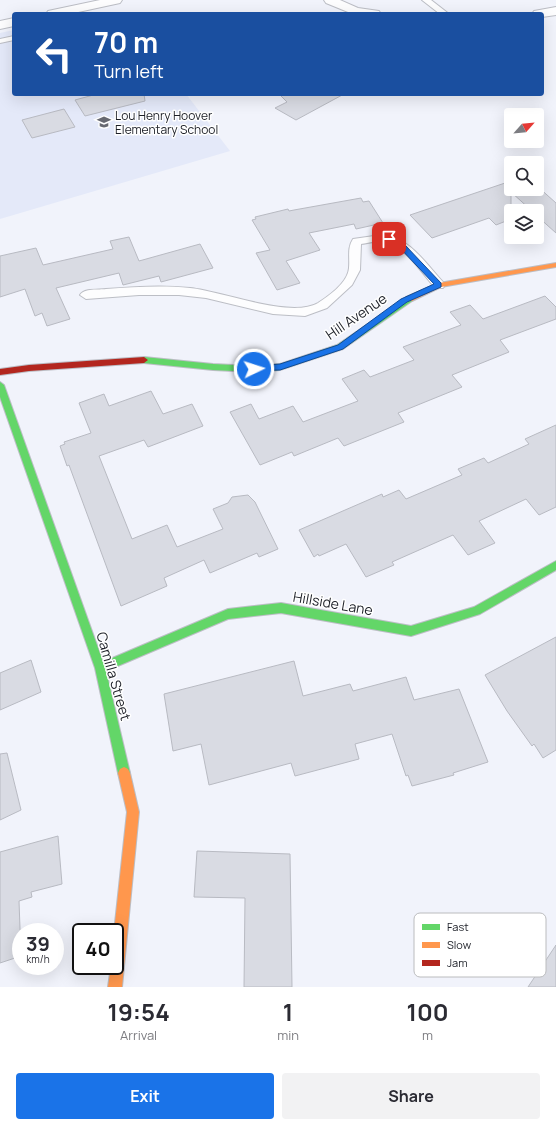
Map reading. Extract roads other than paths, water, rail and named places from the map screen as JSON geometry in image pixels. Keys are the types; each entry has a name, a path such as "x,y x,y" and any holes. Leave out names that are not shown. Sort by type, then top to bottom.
{"street":[{"path":"61,12 116,0"},
{"path":"330,0 354,11 361,12"},
{"path":"544,0 556,8"},
{"path":"544,13 556,11"},
{"path":"0,26 12,23"},
{"name":"Hill Avenue","path":"0,372 29,368 139,359 213,367 254,369 280,367 340,347 404,301 439,285 556,265"},
{"name":"Camilla Street","path":"0,385 100,668 133,812 115,987"},
{"name":"Hillside Lane","path":"100,668 228,614 281,608 411,631 476,611 556,565"}],"lane":[{"path":"426,0 442,12"},
{"path":"0,41 12,38"},
{"path":"86,295 146,290 193,292 262,307 295,312 316,309 333,297 352,278 356,266 354,246 357,241 389,239 402,246 439,285"}],"place":[{"name":"Lou Henry Hoover Elementary School","path":"104,122"}]}
